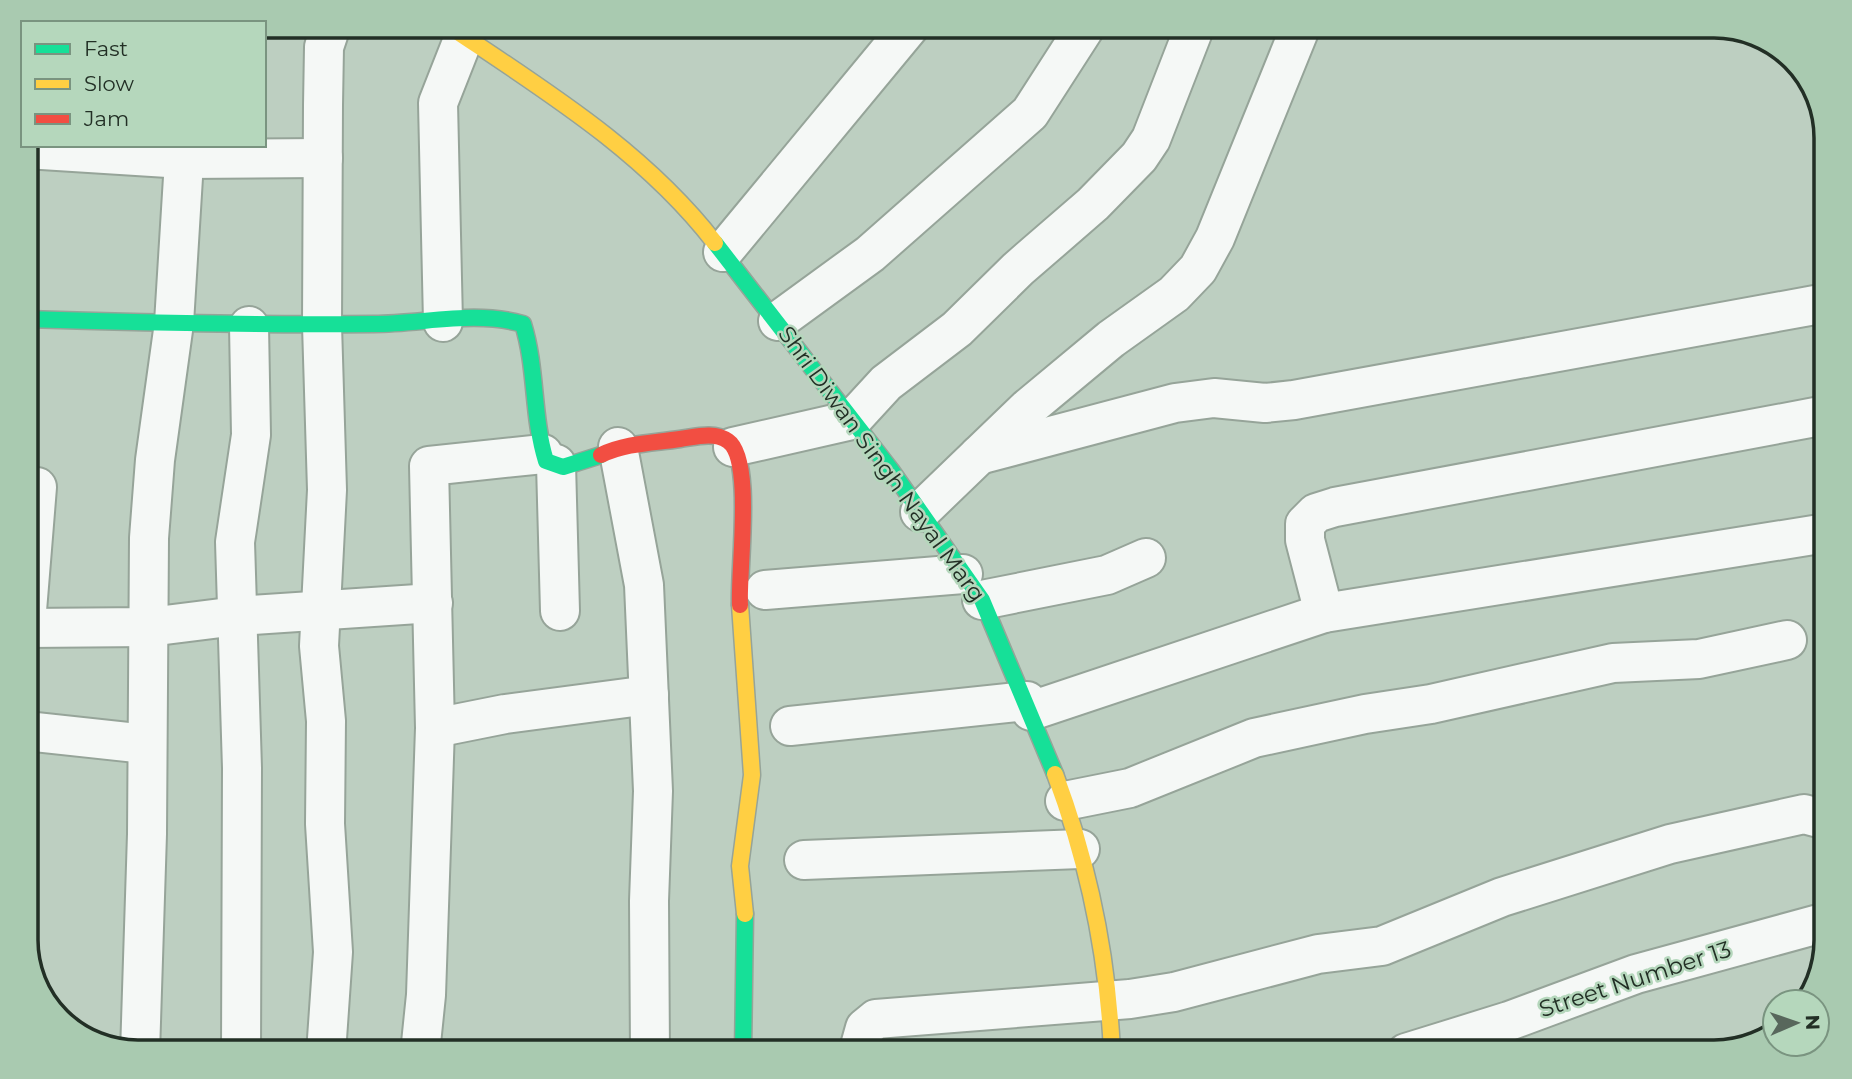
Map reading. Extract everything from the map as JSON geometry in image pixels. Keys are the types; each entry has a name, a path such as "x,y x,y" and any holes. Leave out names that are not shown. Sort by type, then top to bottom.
{"street":[{"path":"327,39 324,47 322,325 327,491 320,646 326,720 325,824 333,952 327,1040"},
{"path":"443,322 438,103 454,39"},
{"name":"Shri Diwan Singh Nayal Marg","path":"468,39 585,117 685,204 778,321 973,587 1029,706 1080,849 1091,891 1110,1001 1112,1040"},
{"path":"723,252 889,39"},
{"path":"778,321 870,254 1030,114 1078,39"},
{"path":"733,447 852,420 886,383 957,329 1018,269 1093,204 1139,157 1151,139 1190,39"},
{"path":"920,512 1028,408 1111,339 1174,294 1198,269 1215,239 1296,39"},
{"path":"39,149 324,158"},
{"path":"140,1040 147,834 149,538 155,460 174,323 184,152"},
{"path":"979,455 1175,403 1214,398 1265,403 1294,400 1813,305"},
{"path":"39,319 249,326 443,322 506,317 523,324 530,343 538,438 550,459 560,611"},
{"path":"241,1040 242,768 235,542 251,435 249,326"},
{"path":"1324,613 1305,540 1305,524 1316,513 1349,504 1813,417"},
{"path":"421,1040 427,967 435,728 429,466 550,459 580,464 618,447 712,435 728,441 739,454 744,510 738,577 752,775 740,866 746,918 743,1040"},
{"path":"618,447 644,585 653,791 649,901 650,1040"},
{"path":"790,726 1029,706 1324,613 1813,535"},
{"path":"765,590 973,587 1107,575 1146,558"},
{"path":"39,625 149,627 237,615 433,603"},
{"path":"1065,801 1130,788 1267,735 1365,714 1432,704 1613,663 1699,659 1787,639"},
{"path":"435,728 505,714 649,695"},
{"path":"39,732 146,744"},
{"path":"862,1040 865,1028 883,1018 1110,1001 1174,992 1318,954 1382,946 1502,897 1670,844 1804,814 1814,817"},
{"path":"804,860 1080,849"},
{"name":"Street Number 13","path":"1448,1040 1509,1021 1636,974 1814,925"}],"traffic: fast":[{"path":"715,243 891,470 982,600 1055,774"},
{"path":"39,319 330,324 486,318 523,324 531,358 538,427 546,461 563,467 601,455"},
{"path":"743,1040 745,914"}],"traffic: slow":[{"path":"468,39 556,99 625,151 657,179 715,243"},
{"path":"740,605 752,775 740,866 745,914"},
{"path":"1055,774 1077,842 1094,911 1106,982 1111,1040"}],"traffic: jam":[{"path":"601,455 630,446 698,436 711,435 728,441 736,452 743,492 740,605"}]}
